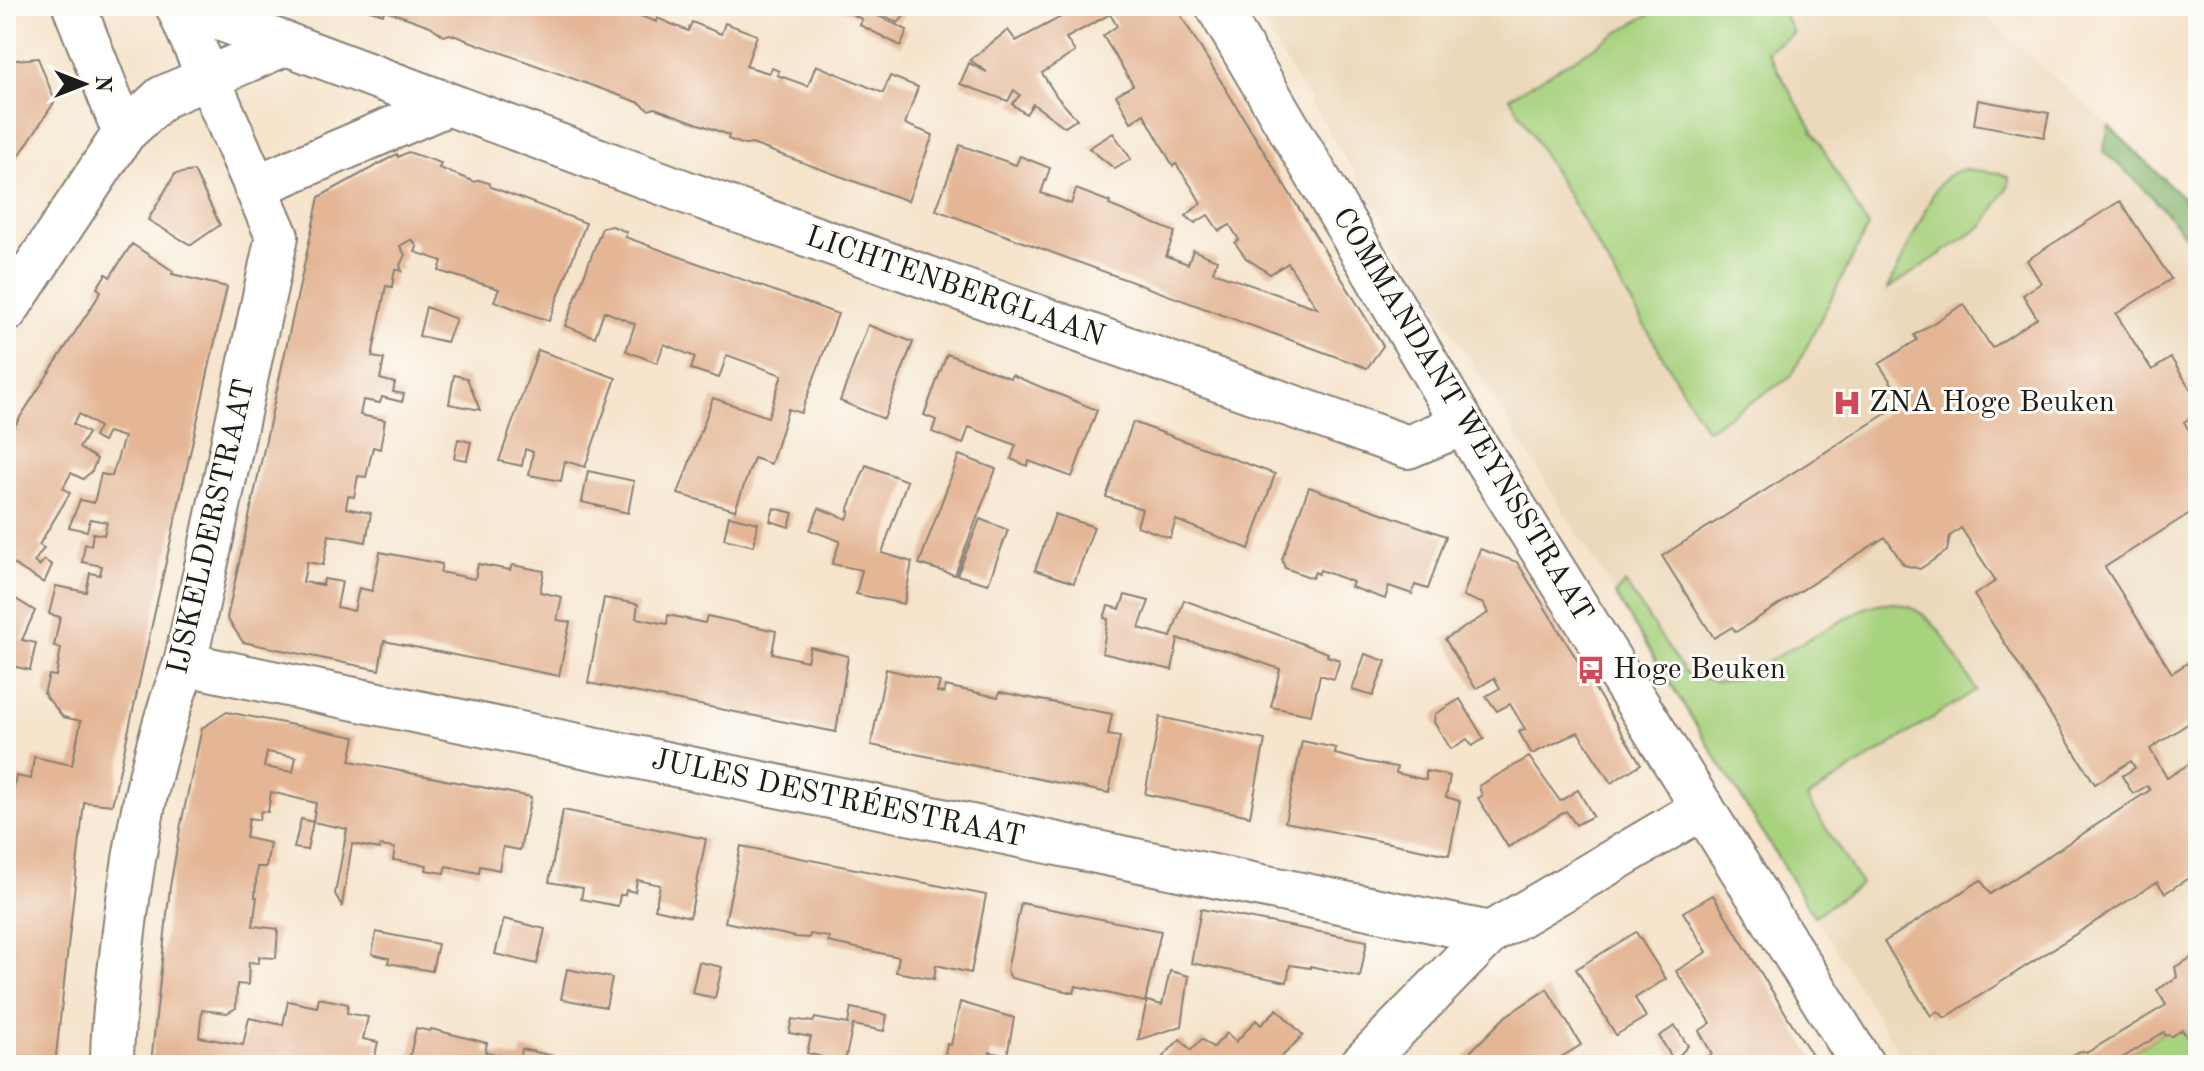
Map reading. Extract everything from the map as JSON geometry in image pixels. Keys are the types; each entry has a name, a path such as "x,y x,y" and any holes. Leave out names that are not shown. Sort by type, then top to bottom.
{"street":[{"path":"74,6 124,133"},
{"name":"IJSKELDERSTRAAT","path":"112,1065 112,1028 135,842 165,713 185,664 277,236 177,6"},
{"name":"LICHTENBERGLAAN","path":"184,6 446,105 1408,447 1463,424"},
{"name":"COMMANDANT WEYNSSTRAAT","path":"1217,6 1463,424 1863,1065"},
{"path":"6,311 124,133 163,97 286,44"},
{"path":"255,187 446,105"},
{"name":"JULES DESTRÉESTRAAT","path":"185,664 1490,933"},
{"path":"1361,1065 1490,933 1703,808"}],"shaded area":[{"name":"ZNA Hoge Beuken","path":"1251,6 1974,6 2109,126 2198,212 2198,1065 1907,1065"}],"green space":[{"path":"1663,6 1779,6 1794,33 1767,51 1868,227 1791,377 1706,430 1510,97"},
{"path":"2109,126 2198,212 2198,253 2154,199 2103,152"},
{"path":"1966,169 1999,173 2009,177 2009,185 1984,225 1888,289 1935,190 1948,176"},
{"path":"1625,583 1685,673 1718,682 1734,680 1859,611 1881,603 1900,604 1917,610 1931,622 1944,637 1976,690 1807,798 1861,884 1814,916 1615,594"},
{"path":"2182,1030 2191,1043 2186,1047 2198,1065 2111,1065 2164,1032"}],"building":[{"path":"368,6 632,6 629,12 657,22 657,18 688,31 692,22 721,34 725,23 757,35 746,66 769,73 772,68 779,71 777,75 808,86 816,65 883,93 890,76 918,87 905,124 933,135 908,201 752,144 745,145 728,139 729,135 655,108 649,110 640,103 450,34 444,36 430,26 385,10 383,14 367,9"},
{"path":"835,6 867,6 866,10 907,30 901,46 860,25 862,19"},
{"path":"867,6 913,6 898,23"},
{"path":"1053,6 1175,6 1383,346 1367,368 936,210 960,145 1016,165 1020,156 1050,168 1041,193 1071,204 1076,189 1110,202 1109,205 1175,232 1166,256 1188,264 1193,250 1217,260 1213,272 1317,308 1288,263 1270,274 1246,258 1235,243 1239,240 1230,225 1219,231 1208,215 1195,223 1186,216 1201,203 1193,189 1176,164 1173,166 1144,114 1131,122 1116,95 1133,85 1103,36 1117,26 1110,14 1066,38 1075,52 1042,73 1057,97 1077,119 1065,127 1033,104 1026,114 1012,104 1020,95 1014,90 1008,101 960,84 969,63 987,72 970,60 1008,30 1016,41 1061,17"},
{"path":"38,58 55,101 6,176 6,61"},
{"path":"1978,100 2049,113 2044,137 1974,124"},
{"path":"1113,133 1131,159 1115,169 1089,148"},
{"path":"408,152 441,163 439,168 475,182 489,183 491,187 586,223 549,321 494,301 499,289 439,271 442,261 415,252 417,247 412,239 400,246 405,255 400,265 402,271 395,269 392,287 386,286 372,357 384,359 380,379 395,383 393,392 404,394 402,402 382,397 380,403 363,400 360,415 385,420 380,449 373,447 366,477 358,476 354,497 348,496 346,508 371,513 366,542 329,535 323,565 307,562 303,582 323,585 324,579 342,582 337,607 354,611 359,588 372,591 380,552 442,564 440,572 475,579 478,564 510,570 512,565 544,571 540,592 562,597 557,620 570,622 559,676 384,641 379,670 243,642 227,618 319,197 397,154 398,157"},
{"path":"194,171 220,225 191,245 148,220 175,174"},
{"path":"2120,201 2171,279 2116,314 2152,370 2171,358 2198,401 2198,412 2184,422 2198,444 2198,508 2105,567 2172,673 2198,656 2198,717 2150,749 2167,778 2198,758 2198,872 2165,893 2157,882 1945,1018 1938,1011 1931,1016 1884,942 1981,880 1990,894 2150,790 2147,786 2133,794 2122,776 2135,768 2131,761 2095,784 1974,595 1996,581 1961,528 1950,536 1947,551 1920,569 1904,565 1885,537 1736,632 1732,627 1714,638 1662,556 1904,402 1879,364 1917,340 1914,335 1964,304 1992,348 2037,318 2023,295 2041,283 2027,260"},
{"path":"612,226 627,232 625,237 838,314 801,413 788,409 771,464 754,458 735,510 678,494 713,398 768,417 782,375 727,355 719,378 691,369 695,357 664,344 657,363 626,351 635,324 604,311 595,337 565,326 602,228"},
{"path":"132,244 173,271 172,274 227,287 112,805 84,802 55,1065 6,1065 6,804 11,805 16,776 31,779 34,757 72,765 81,721 63,717 44,694 49,675 56,676 61,648 54,646 60,617 49,614 56,586 86,592 90,573 100,575 102,566 82,562 85,544 91,545 93,533 104,535 107,522 90,519 87,531 69,527 80,500 94,503 101,474 112,476 124,437 108,432 103,442 94,437 99,427 79,414 73,424 88,433 79,448 97,459 92,471 83,479 71,473 63,488 70,493 39,545 44,548 34,562 39,566 44,560 52,565 44,583 13,564 6,576 6,439 96,300 101,291 97,288 106,274 110,277"},
{"path":"426,307 456,319 447,342 419,336"},
{"path":"868,325 913,342 884,419 840,401"},
{"path":"538,350 616,378 585,467 565,461 561,481 529,475 533,452 525,449 522,466 499,461"},
{"path":"947,354 1010,378 1012,375 1097,410 1072,477 1029,461 1027,466 1011,459 1016,445 969,427 963,444 932,432 936,420 924,415"},
{"path":"454,375 467,378 480,410 449,404"},
{"path":"1133,422 1275,474 1249,549 1176,520 1170,538 1137,526 1142,509 1106,497"},
{"path":"458,439 471,442 467,460 454,458"},
{"path":"959,455 996,469 955,575 919,564"},
{"path":"866,465 907,481 882,553 912,562 904,604 856,594 862,570 832,564 840,541 810,530 819,508 847,519"},
{"path":"588,471 634,481 628,513 582,502"},
{"path":"1309,487 1446,536 1428,589 1415,585 1412,594 1389,586 1385,599 1351,587 1353,582 1320,570 1312,578 1285,568 1282,559"},
{"path":"774,508 793,513 789,527 770,521"},
{"path":"1055,514 1094,527 1074,583 1035,570"},
{"path":"729,516 758,523 754,546 724,539"},
{"path":"980,519 1008,530 988,584 957,575"},
{"path":"1480,549 1517,562 1641,764 1611,783 1578,732 1532,754 1519,732 1525,729 1510,704 1497,711 1486,696 1500,688 1494,678 1476,689 1445,639 1488,613 1484,604 1463,596"},
{"path":"6,593 35,611 22,640 36,643 30,670 11,666 6,679"},
{"path":"1125,595 1149,601 1139,628 1171,637 1184,600 1328,653 1327,656 1340,660 1334,679 1320,675 1311,715 1271,707 1280,669 1231,652 1178,639 1172,670 1102,653 1108,619 1104,618 1108,606 1120,609"},
{"path":"604,598 638,604 636,618 667,624 668,615 705,623 707,616 776,631 772,653 807,661 810,647 848,656 836,732 588,683"},
{"path":"1365,654 1386,661 1373,696 1352,690"},
{"path":"886,669 940,682 937,692 944,693 945,686 998,697 1000,692 1112,714 1108,735 1120,737 1109,793 871,745"},
{"path":"1460,699 1484,739 1472,746 1467,739 1451,749 1434,722 1435,714"},
{"path":"227,712 355,737 350,761 531,797 520,850 503,847 499,870 480,866 479,873 446,866 444,873 426,870 427,865 393,860 395,848 352,844 342,906 335,894 347,829 313,822 316,803 271,792 268,812 261,811 259,820 249,818 246,838 270,843 266,867 257,867 253,926 278,929 276,958 259,957 259,963 249,962 248,985 237,984 236,1008 227,1013 202,1010 199,1037 243,1045 249,1018 283,1025 288,1001 317,1007 319,998 348,1004 347,1013 368,1017 363,1039 378,1042 373,1065 151,1063 170,887 202,728","holes":["267,752 296,757 293,772 264,767"]},
{"path":"1160,717 1265,740 1250,816 1145,794"},
{"path":"1302,741 1336,748 1335,754 1397,767 1396,773 1426,780 1426,771 1450,776 1446,797 1460,801 1449,855 1285,822"},
{"path":"1529,757 1560,801 1578,790 1593,816 1576,825 1566,811 1508,847 1478,798 1482,796 1479,786"},
{"path":"563,810 706,839 690,917 655,909 660,885 637,880 635,892 626,890 625,895 620,895 618,906 581,899 583,888 549,882"},
{"path":"301,819 313,822 307,850 294,848"},
{"path":"741,846 986,895 971,973 936,965 934,979 896,972 899,957 828,942 830,937 810,934 809,938 796,937 725,922"},
{"path":"1713,895 1819,1065 1703,1065 1701,1061 1712,1054 1699,1031 1711,1023 1676,971 1707,952 1683,912"},
{"path":"1021,903 1161,931 1145,1002 1076,986 1074,993 1011,978 1007,970"},
{"path":"1201,909 1367,941 1360,977 1290,965 1287,982 1191,963"},
{"path":"504,919 545,929 537,964 495,954"},
{"path":"376,932 438,944 432,971 388,963 389,958 372,954"},
{"path":"1636,932 1666,979 1635,998 1646,1017 1616,1035 1576,969"},
{"path":"2191,958 2198,960 2198,1065 2186,1047 2191,1043 2182,1030 2172,1036 2164,1032 2111,1065 2057,1065 2080,1051 2088,1052 2166,1005 2157,990 2177,977 2175,967"},
{"path":"699,962 722,967 715,998 692,993"},
{"path":"567,969 612,978 606,1007 561,999"},
{"path":"1170,971 1189,976 1182,1026 1138,1040 1147,1001 1162,1005"},
{"path":"1547,989 1581,1045 1553,1062 1556,1065 1457,1065 1506,1016"},
{"path":"960,1002 1014,1018 1007,1056 990,1052 988,1065 943,1065 947,1044 951,1045"},
{"path":"851,1008 887,1015 884,1031 853,1025 844,1065 824,1065 826,1058 807,1053 811,1037 789,1033 792,1019 813,1022 815,1018 848,1024"},
{"path":"1277,1009 1303,1035 1274,1065 1155,1065 1180,1039 1191,1050 1202,1039 1213,1048 1227,1033 1236,1042 1256,1020 1261,1025"},
{"path":"1675,1026 1688,1046 1674,1061 1659,1036"},
{"path":"416,1028 487,1043 485,1052 520,1059 522,1049 557,1057 555,1065 408,1065"}],"place":[{"name":"ZNA Hoge Beuken","path":"1847,403"},
{"name":"Hoge Beuken","path":"1591,670"}]}
